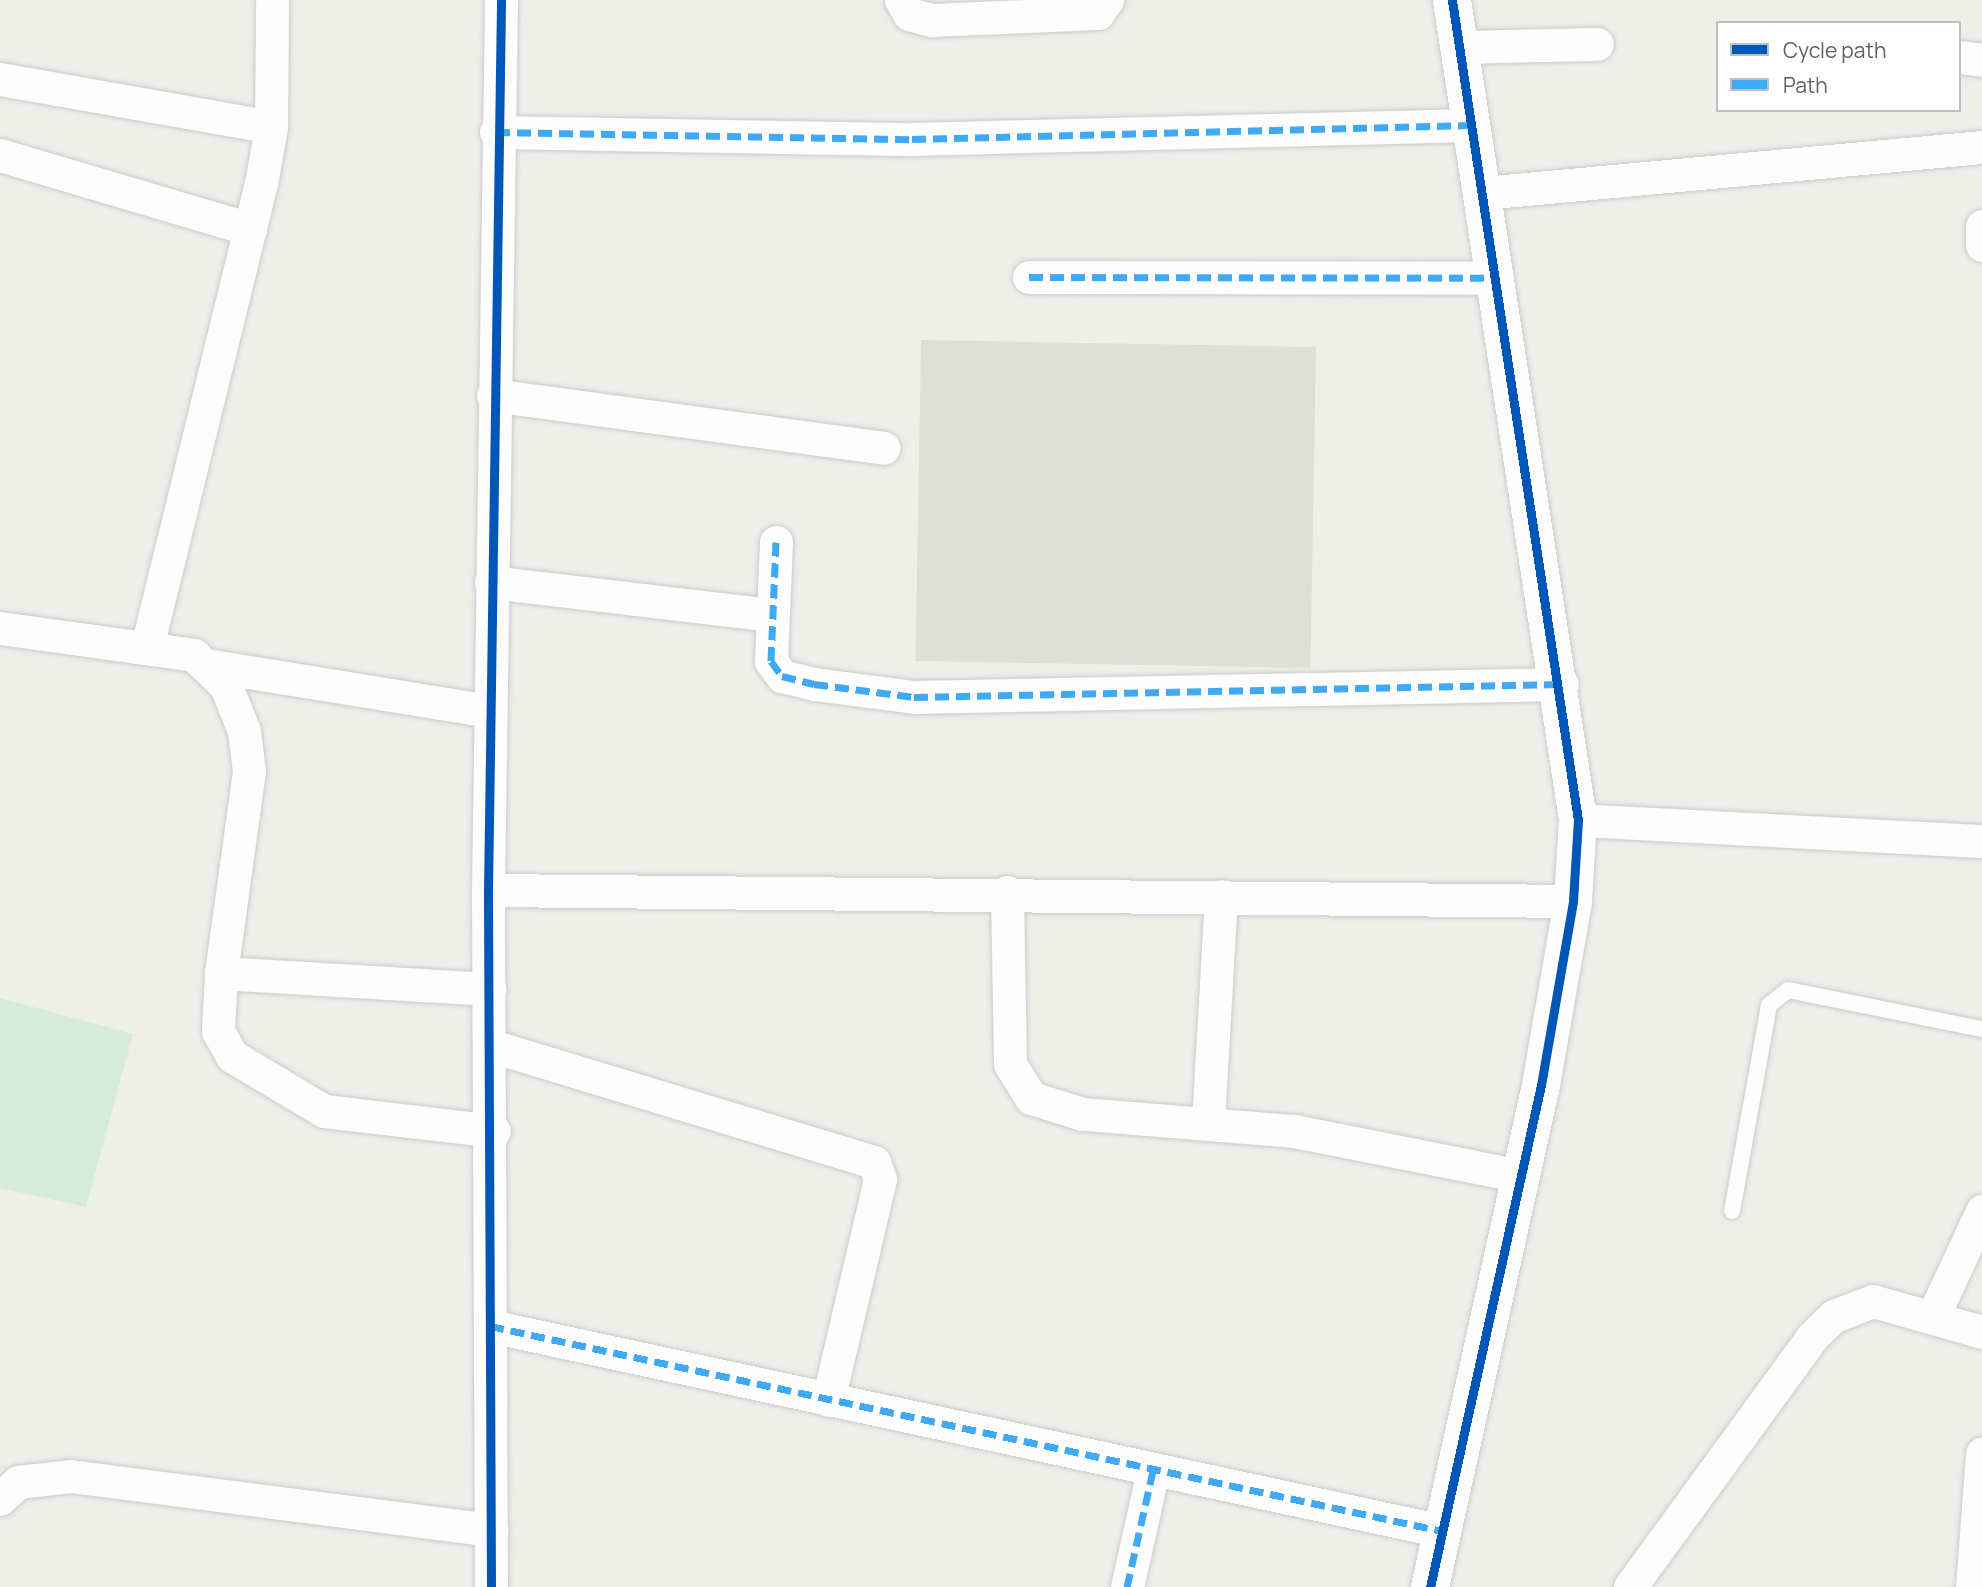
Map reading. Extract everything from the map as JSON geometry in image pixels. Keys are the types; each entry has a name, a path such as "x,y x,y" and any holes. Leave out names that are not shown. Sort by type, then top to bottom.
{"street":[{"path":"147,647 250,229 271,127 272,0"},
{"path":"491,1587 490,1326 494,1131 488,890 496,132 500,0"},
{"path":"901,0 909,14 932,20 1098,13 1107,0"},
{"path":"1430,1587 1521,1176 1573,901 1578,820 1562,684 1452,0"},
{"path":"1460,47 1597,44"},
{"path":"1961,57 1982,60"},
{"path":"0,79 271,127"},
{"path":"496,132 912,139 1472,125"},
{"path":"1483,193 1982,148"},
{"path":"0,155 250,229"},
{"path":"1982,226 1982,245"},
{"path":"1029,277 1496,278"},
{"path":"494,395 883,448"},
{"path":"776,542 769,651 782,676 914,697 1562,684"},
{"path":"491,582 772,615"},
{"path":"0,628 147,647 194,655 212,666 490,711"},
{"path":"212,666 236,707 249,771 221,973 218,1031 225,1049 279,1089 324,1111 494,1131"},
{"path":"1578,820 1982,841"},
{"path":"488,890 1007,892 1573,901"},
{"path":"1007,892 1015,1081 1031,1098 1083,1114 1294,1131 1521,1176"},
{"path":"1208,1122 1221,896"},
{"path":"221,973 490,989"},
{"path":"492,1046 874,1162 880,1179 828,1400"},
{"path":"1934,1314 1982,1211"},
{"path":"1630,1587 1812,1337 1834,1315 1873,1301 1934,1314 1982,1332"},
{"path":"490,1326 1153,1471 1442,1531"},
{"path":"1972,1587 1982,1453"},
{"path":"1127,1587 1153,1471"},
{"path":"0,1499 18,1482 70,1476 492,1530"}],"lane":[{"path":"1732,1211 1769,1005 1788,990 1982,1029"}],"shaded area":[{"path":"921,340 1316,347 1310,668 915,661"}],"green space":[{"path":"0,998 133,1034 86,1207 0,1188"}],"marked path":[{"path":"496,132 912,139 1472,125"},
{"path":"1029,277 1497,278"},
{"path":"776,542 771,661 782,676 814,684 914,697 1562,684"},
{"path":"490,1326 1442,1531"},
{"path":"1127,1587 1153,1471"}],"cycle path":[{"path":"491,1587 488,890 501,0"},
{"path":"1430,1587 1541,1085 1573,901 1578,820 1452,0"}]}
